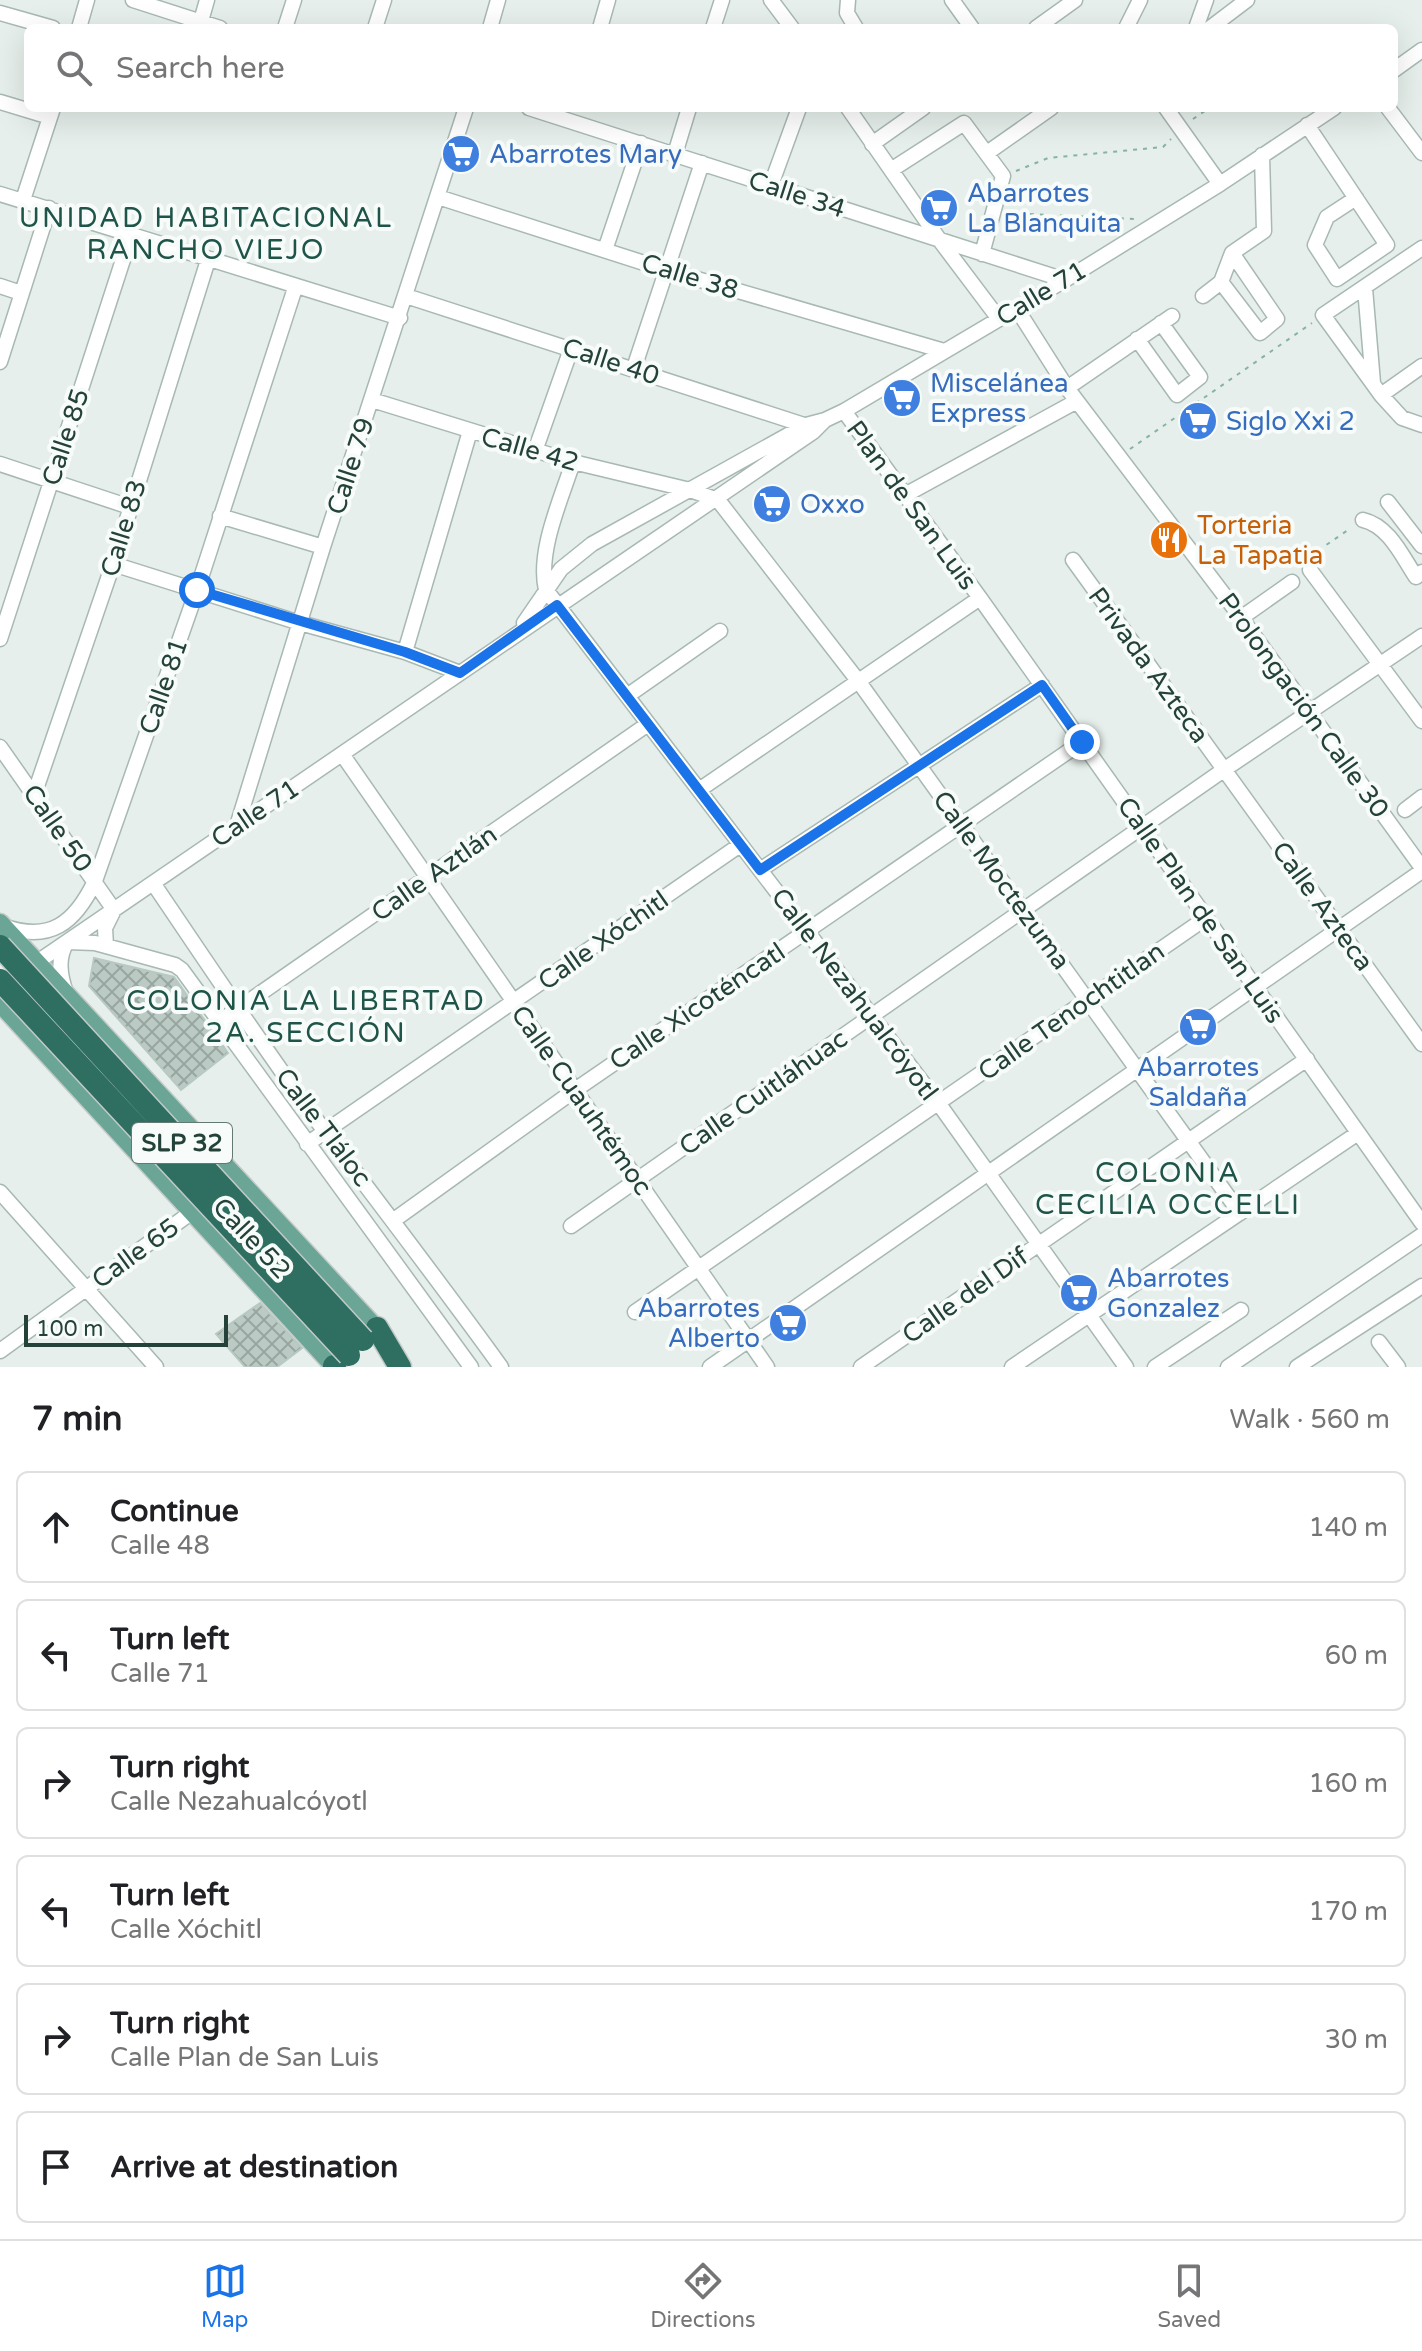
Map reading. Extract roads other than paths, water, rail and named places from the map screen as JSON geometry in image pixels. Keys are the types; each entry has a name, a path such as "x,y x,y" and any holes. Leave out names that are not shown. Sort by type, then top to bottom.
{"highway":[{"name":"SLP 32","path":"1,932 350,1356"},
{"name":"SLP 32","path":"0,980 350,1356 385,1367"},
{"path":"350,1356 400,1367"}],"main road":[{"path":"0,962 8,947 1,932"},
{"path":"1,932 37,963 68,997 350,1356 408,1367"},
{"path":"28,1034 22,1020 31,997 38,992 54,990 68,997"},
{"name":"Calle 52","path":"0,1003 192,1212 350,1356"}],"street":[{"path":"80,24 87,0"},
{"path":"133,0 209,24"},
{"path":"201,21 207,0"},
{"path":"286,24 294,0"},
{"path":"376,24 384,0"},
{"path":"491,24 498,0"},
{"path":"601,24 608,0"},
{"path":"714,24 722,0"},
{"path":"771,0 789,24"},
{"path":"848,0 847,13 854,24"},
{"path":"952,0 969,24"},
{"path":"1040,24 1059,5 1075,0"},
{"path":"1128,24 1140,0"},
{"path":"1197,24 1206,0"},
{"path":"1215,24 1247,0"},
{"path":"0,13 39,24"},
{"path":"1398,67 1422,50"},
{"path":"0,102 24,107"},
{"name":"Calle 79","path":"237,826 323,547 400,318 464,112"},
{"path":"675,154 688,112"},
{"path":"771,185 798,112"},
{"path":"851,112 999,319"},
{"path":"872,144 917,112"},
{"path":"987,153 1045,112"},
{"path":"1171,112 1220,184"},
{"name":"Calle 71","path":"511,638 531,615 561,569 576,555 690,490 844,411 1065,280 1220,184 1328,112"},
{"path":"1391,112 1421,151"},
{"path":"23,200 51,113"},
{"name":"Calle 34","path":"573,115 641,143 1065,280"},
{"path":"891,170 964,123 1003,176 982,254"},
{"path":"1307,125 1356,198 1387,245 1337,279 1315,245 1327,217 1356,198"},
{"path":"605,250 641,143"},
{"path":"1203,296 1221,282 1232,253 1264,231 1262,155"},
{"path":"634,368 702,163"},
{"path":"0,194 295,288 400,318"},
{"name":"Calle 38","path":"438,197 666,270 944,351"},
{"path":"0,362 49,208"},
{"name":"Calle 85","path":"0,639 131,235"},
{"path":"1422,248 1323,315 1402,418 1422,425"},
{"path":"1221,282 1260,333 1277,319 1232,253"},
{"name":"Calle 83","path":"34,795 113,564 208,260"},
{"path":"0,286 21,293"},
{"name":"Calle 81","path":"1,932 32,933 56,928 77,912 95,881 197,590 295,288"},
{"path":"1365,288 1377,389"},
{"name":"Calle 40","path":"406,296 810,428"},
{"name":"Prolongación Calle 30","path":"1017,309 1067,388 1241,618 1422,869"},
{"path":"1067,388 1137,339 1167,319 1200,377 1177,395 1137,339"},
{"path":"535,451 571,349"},
{"path":"1377,389 1422,366"},
{"name":"Calle 42","path":"372,400 573,462 690,490"},
{"path":"905,495 1077,401"},
{"name":"Plan de San Luis","path":"844,411 980,598"},
{"name":"Calle 71","path":"0,988 557,605 718,500 810,428"},
{"path":"405,652 470,431"},
{"path":"546,590 543,577 545,550 573,462"},
{"path":"0,464 130,507"},
{"path":"690,490 718,500"},
{"name":"Calle Moctezuma","path":"718,500 859,682 1240,1213"},
{"path":"1388,502 1422,546"},
{"path":"220,516 323,547"},
{"path":"1363,520 1373,523 1388,535 1416,577 1422,572"},
{"path":"1388,535 1402,520"},
{"name":"Privada Azteca","path":"1073,560 1225,769"},
{"path":"113,564 300,623 405,652 460,673"},
{"path":"1310,570 1422,721"},
{"path":"1241,618 1292,582"},
{"name":"Calle Nezahualcóyotl","path":"546,590 939,1104 1126,1367"},
{"path":"699,790 980,598"},
{"name":"Calle Plan de San Luis","path":"980,598 1422,1223"},
{"path":"627,696 720,631"},
{"name":"Calle Cuitláhuac","path":"571,1226 1225,769 1422,636"},
{"path":"760,870 1042,685"},
{"name":"Calle Aztlán","path":"219,1022 648,724"},
{"name":"Calle Xicoténcatl","path":"394,1220 575,1090 1082,742"},
{"name":"Calle 50","path":"0,747 114,910"},
{"name":"Calle Cuauhtémoc","path":"342,754 767,1367"},
{"name":"Calle Azteca","path":"1225,769 1422,1044"},
{"path":"1405,810 1422,797"},
{"name":"Calle Xóchitl","path":"307,1144 740,845"},
{"path":"710,1367 1422,869"},
{"name":"Calle Tláloc","path":"153,883 326,1132 501,1367"},
{"path":"106,946 105,928 114,910"},
{"name":"Calle Tenochtitlan","path":"635,1312 1206,918"},
{"name":"Calle Tláloc","path":"67,942 84,941 106,946 175,965 182,970 471,1367"},
{"path":"67,942 62,952 61,970 68,997"},
{"name":"Calle del Dif","path":"861,1367 1307,1059"},
{"path":"1012,1367 1358,1133"},
{"path":"0,1192 6,1210 85,1289 156,1367"},
{"name":"Calle 65","path":"0,1351 192,1212"},
{"path":"1228,1367 1422,1235"},
{"path":"1297,1367 1422,1286"},
{"path":"438,1322 458,1307"},
{"path":"1155,1367 1241,1310"},
{"path":"1379,1342 1398,1367"}],"place":[{"name":"Abarrotes Mary","path":"461,154"},
{"name":"Abarrotes La Blanquita","path":"939,208"},
{"name":"Miscelánea Express","path":"902,398"},
{"name":"Siglo Xxi 2","path":"1198,421"},
{"name":"Oxxo","path":"772,504"},
{"name":"Torteria La Tapatia","path":"1169,540"},
{"name":"Abarrotes Saldaña","path":"1198,1027"},
{"name":"Abarrotes Gonzalez","path":"1079,1293"},
{"name":"Abarrotes Alberto","path":"788,1323"}],"district":[{"name":"UNIDAD HABITACIONAL RANCHO VIEJO","path":"206,233"},
{"name":"COLONIA LA LIBERTAD 2A. SECCIÓN","path":"306,1016"},
{"name":"COLONIA CECILIA OCCELLI","path":"1168,1188"}]}
